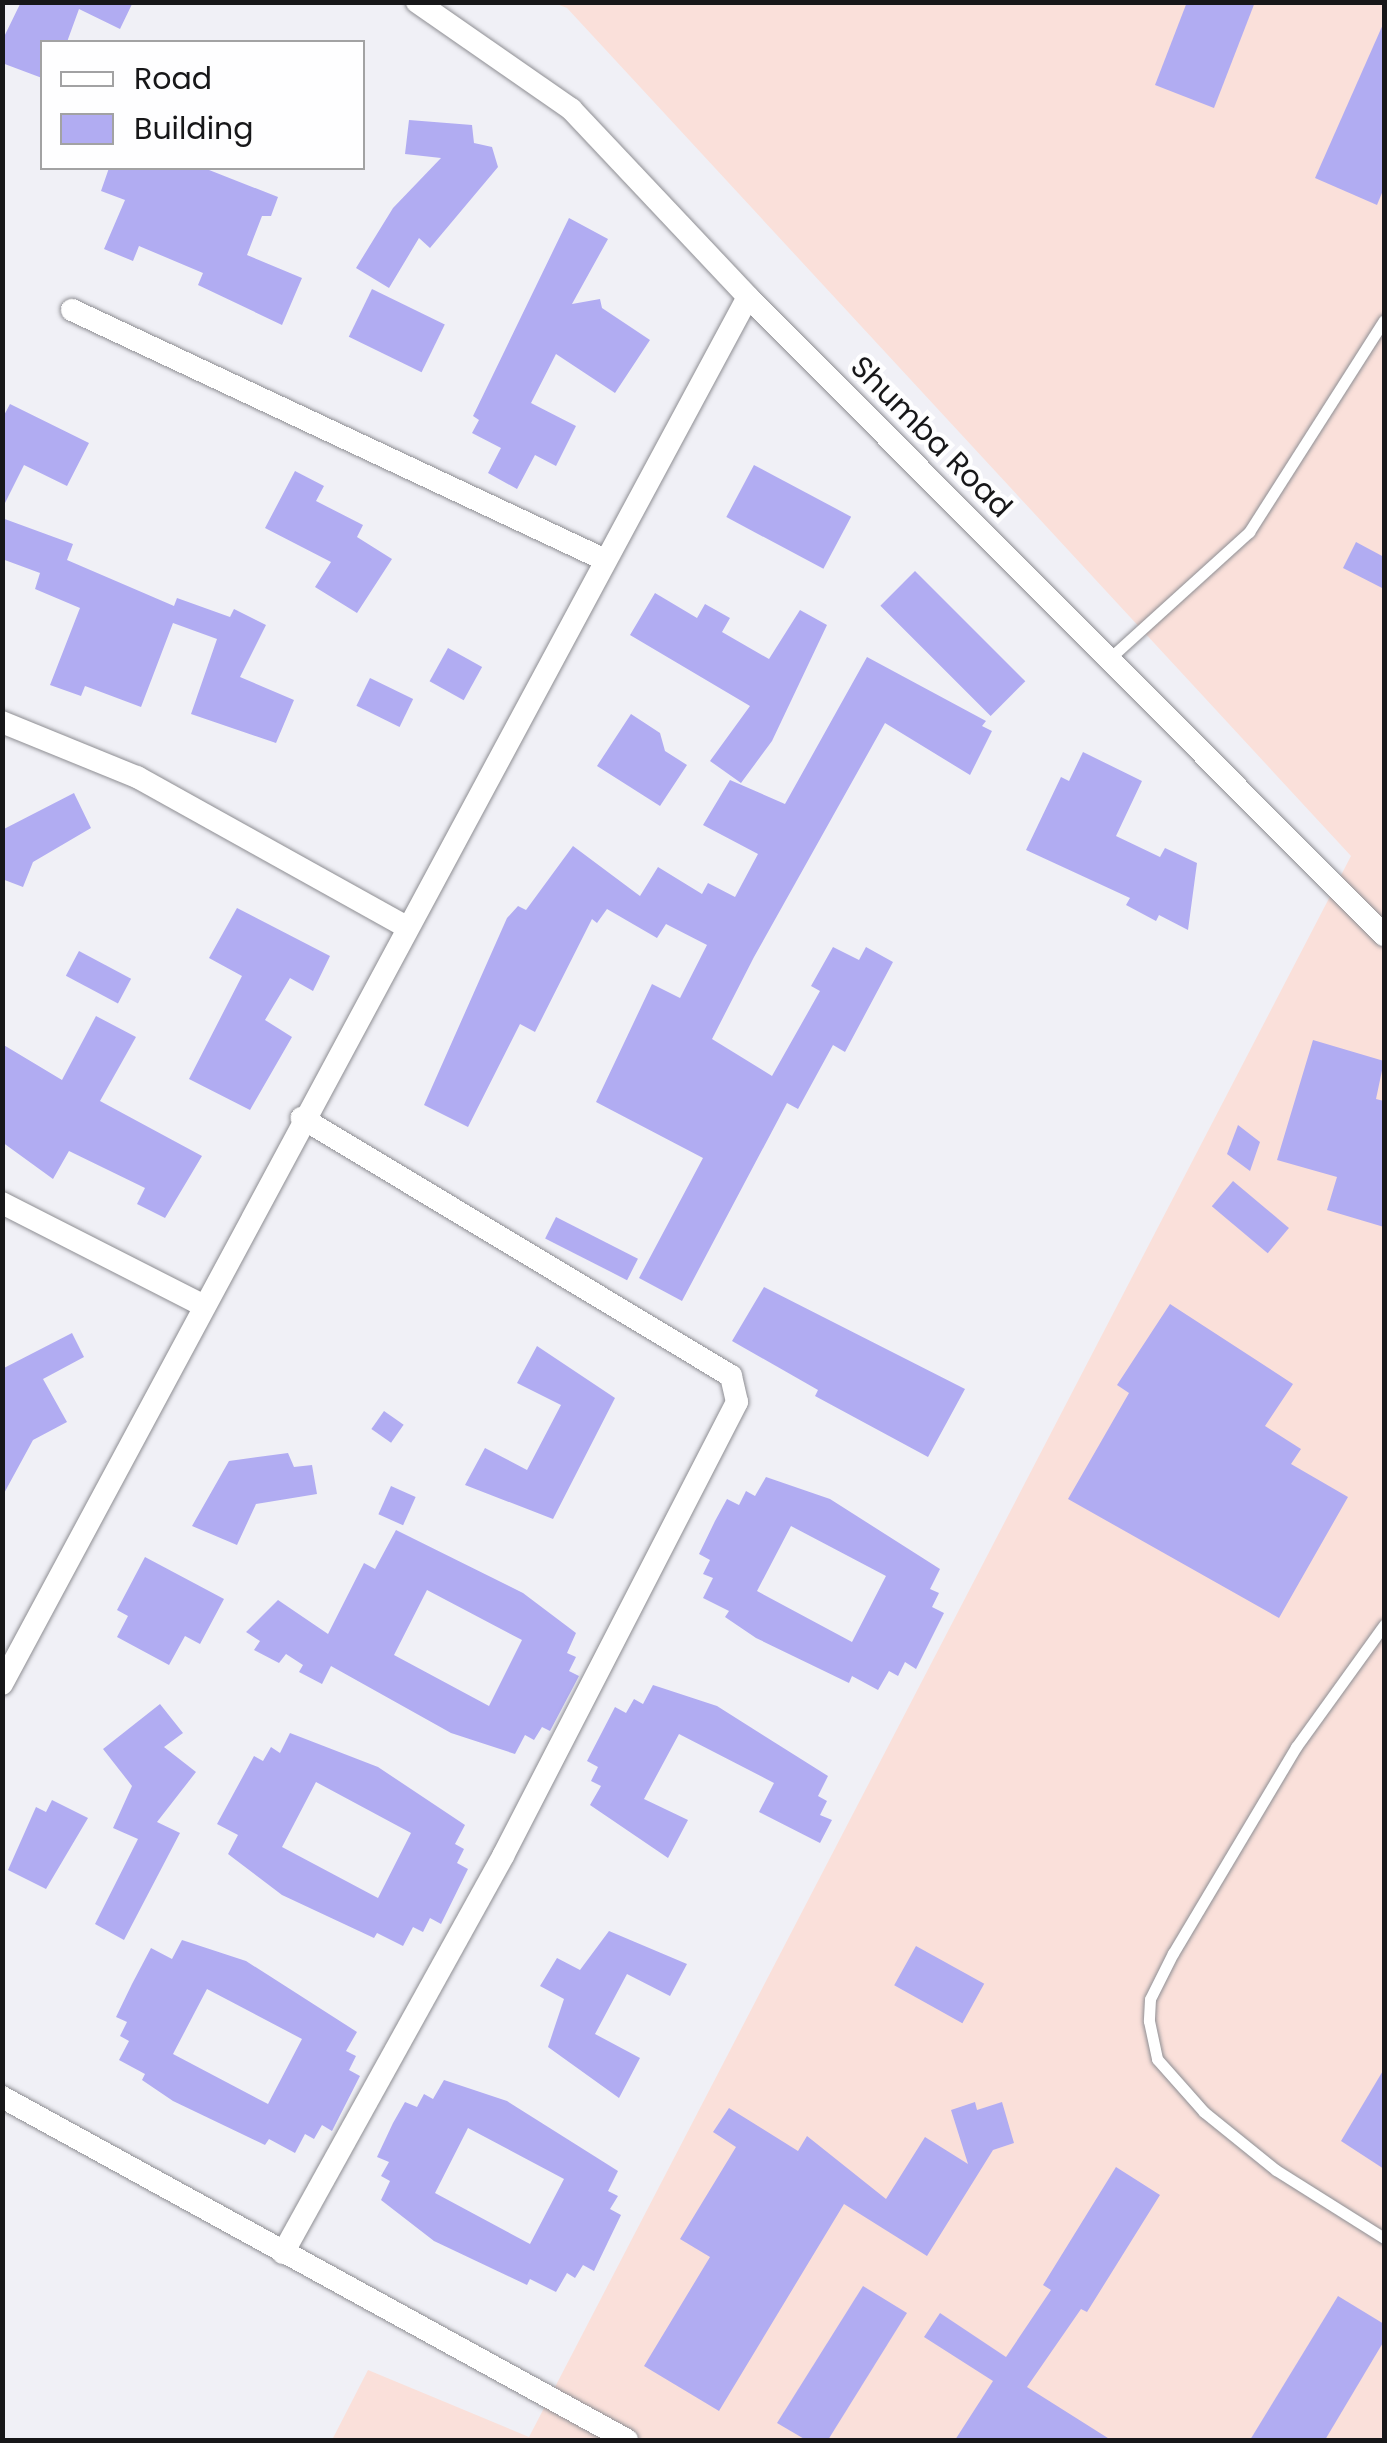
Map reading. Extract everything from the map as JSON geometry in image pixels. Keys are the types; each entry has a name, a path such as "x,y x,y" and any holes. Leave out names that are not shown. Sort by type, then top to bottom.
{"street":[{"name":"Shumba Road","path":"417,2 571,109 748,297 1384,935"},
{"path":"5,1673 603,559 748,297"},
{"path":"72,310 603,559"},
{"path":"2,722 137,778 405,926"},
{"path":"283,2253 502,1856 737,1402 730,1376 302,1118"},
{"path":"2,1203 202,1306"},
{"path":"2,2097 626,2440"}],"lane":[{"path":"1110,658 1249,532 1384,320"},
{"path":"1384,1624 1296,1747 1173,1953 1150,1998 1149,2021 1157,2059 1204,2112 1276,2170 1384,2238"}],"shaded area":[{"path":"554,3 1384,3 1384,2440 332,2440 368,2370 529,2437 1351,856 567,8"}],"building":[{"path":"21,2 133,2 120,29 79,9 68,40 40,40 40,77 2,63 2,41"},
{"path":"1187,2 1255,2 1214,108 1155,85"},
{"path":"1384,22 1384,188 1377,205 1315,178"},
{"path":"409,120 472,125 474,143 492,147 498,167 430,248 419,238 389,288 356,268 393,208 441,158 405,154"},
{"path":"108,170 209,170 278,197 271,216 262,216 247,255 302,278 282,325 198,285 203,273 139,246 133,261 104,249 125,200 101,191"},
{"path":"569,218 608,239 572,304 600,299 602,308 650,340 615,393 556,354 531,403 576,426 556,466 535,455 517,489 488,473 501,448 472,433 479,420 473,416"},
{"path":"372,289 445,325 422,372 349,337"},
{"path":"10,404 89,443 67,486 24,465 2,509 2,419"},
{"path":"754,465 851,517 823,569 726,517"},
{"path":"295,471 324,486 316,501 363,525 357,537 392,559 357,613 315,587 331,562 265,528"},
{"path":"2,518 73,544 67,560 174,606 177,598 230,617 234,609 266,625 240,677 294,700 276,743 191,714 217,639 173,623 141,707 85,686 81,696 50,685 80,608 35,589 40,573 2,559"},
{"path":"1356,542 1384,557 1384,589 1343,568"},
{"path":"915,571 1025,681 991,716 880,606"},
{"path":"655,593 697,618 705,604 730,618 722,632 769,659 800,610 827,625 772,741 741,783 710,761 750,706 630,635"},
{"path":"448,648 482,667 464,700 430,681"},
{"path":"867,657 986,721 982,726 992,731 970,775 885,723 754,957 712,1039 772,1076 820,991 811,986 833,947 859,960 866,947 893,962 845,1052 833,1045 798,1109 787,1103 682,1301 639,1278 703,1158 596,1102 652,984 680,998 707,945 666,924 657,938 607,909 597,923 592,919 535,1032 520,1024 468,1127 424,1105 507,918 518,906 526,910 573,846 640,896 658,867 702,894 708,883 735,897 758,854 703,825 730,780 785,804"},
{"path":"370,678 413,699 400,727 356,706"},
{"path":"631,714 660,733 665,751 687,765 660,806 597,766"},
{"path":"1083,752 1142,781 1116,836 1160,857 1165,848 1197,863 1188,930 1159,915 1156,921 1126,905 1130,898 1026,850 1061,777 1069,781"},
{"path":"74,793 91,828 33,862 23,887 2,879 2,830"},
{"path":"237,908 330,956 313,991 290,978 265,1020 292,1037 250,1110 189,1079 242,976 209,958"},
{"path":"79,951 131,979 118,1003 66,976"},
{"path":"96,1016 136,1037 100,1101 202,1156 165,1218 137,1204 145,1188 69,1151 53,1179 2,1142 2,1044 62,1080"},
{"path":"1313,1040 1384,1061 1376,1099 1384,1101 1384,1227 1327,1210 1337,1177 1277,1160"},
{"path":"1238,1125 1260,1142 1250,1171 1227,1154"},
{"path":"1233,1181 1289,1228 1268,1253 1212,1206"},
{"path":"556,1217 638,1259 627,1280 545,1238"},
{"path":"764,1287 965,1389 928,1457 815,1396 818,1390 732,1341"},
{"path":"1170,1304 1293,1384 1265,1426 1301,1449 1291,1464 1348,1497 1279,1618 1068,1499 1129,1393 1117,1385"},
{"path":"72,1333 84,1357 43,1379 67,1422 33,1440 2,1497 2,1369"},
{"path":"537,1346 615,1398 553,1519 465,1485 485,1448 527,1470 561,1405 517,1383"},
{"path":"384,1411 404,1425 391,1443 371,1429"},
{"path":"288,1453 294,1467 312,1465 317,1494 256,1504 237,1545 192,1526 229,1461"},
{"path":"766,1477 830,1499 940,1569 930,1589 939,1593 932,1607 944,1613 916,1669 905,1662 898,1676 889,1671 878,1690 852,1676 849,1683 756,1638 725,1617 729,1611 703,1598 713,1578 703,1574 710,1560 699,1554 715,1521 727,1499 739,1505 746,1491 755,1496","holes":["791,1526 886,1576 852,1642 757,1591"]},
{"path":"391,1486 416,1497 403,1525 378,1514"},
{"path":"396,1530 523,1593 576,1633 567,1653 576,1657 569,1671 579,1676 550,1731 542,1727 534,1740 525,1735 515,1754 451,1733 331,1666 322,1684 299,1672 303,1665 286,1654 279,1663 254,1650 260,1641 246,1632 278,1600 328,1634 364,1563 375,1569","holes":["427,1590 522,1640 489,1706 394,1655"]},
{"path":"145,1557 224,1599 200,1644 185,1636 169,1665 117,1637 128,1616 117,1610"},
{"path":"653,1685 717,1706 828,1776 818,1796 827,1801 820,1815 832,1820 820,1843 759,1812 774,1783 679,1734 644,1799 688,1820 668,1858 590,1805 601,1786 591,1781 598,1767 587,1761 615,1707 626,1713 634,1699 643,1704"},
{"path":"160,1704 183,1733 164,1747 196,1772 157,1822 180,1833 124,1940 95,1924 138,1839 113,1828 132,1786 103,1749"},
{"path":"290,1733 378,1767 465,1825 455,1844 464,1849 457,1863 468,1869 441,1924 430,1918 423,1932 413,1927 403,1946 377,1933 374,1938 282,1895 228,1854 238,1835 217,1824 254,1756 263,1761 271,1747 280,1753","holes":["316,1782 411,1833 378,1898 282,1847"]},
{"path":"52,1800 88,1818 46,1889 8,1870 36,1807 46,1812"},
{"path":"609,1931 687,1964 670,1996 627,1974 595,2034 640,2058 619,2098 548,2047 564,1999 540,1986 557,1958 580,1970"},
{"path":"182,1940 246,1961 357,2032 346,2051 356,2056 349,2070 360,2076 332,2131 322,2125 314,2139 305,2134 295,2153 269,2139 265,2145 173,2101 142,2080 145,2074 119,2060 129,2041 120,2036 127,2022 116,2017 132,1984 151,1948 172,1959","holes":["207,1989 302,2039 268,2104 173,2054"]},
{"path":"916,1946 984,1984 962,2023 894,1985"},
{"path":"1384,2069 1384,2169 1341,2141"},
{"path":"444,2080 507,2101 618,2171 608,2191 618,2196 610,2209 621,2215 594,2271 583,2265 575,2278 567,2273 556,2292 530,2279 527,2285 434,2241 381,2200 390,2181 381,2176 389,2162 377,2157 393,2123 405,2102 417,2107 424,2094 433,2099","holes":["468,2128 564,2179 530,2244 435,2193"]},
{"path":"975,2102 977,2110 1002,2102 1014,2143 993,2150 927,2256 844,2204 719,2411 644,2366 710,2257 680,2239 736,2147 713,2132 729,2108 798,2151 807,2136 886,2199 925,2137 968,2164 951,2110"},
{"path":"1116,2167 1160,2195 1087,2312 1081,2309 1027,2387 1111,2440 955,2440 993,2381 924,2337 940,2313 1006,2357 1051,2290 1043,2285"},
{"path":"863,2286 907,2313 828,2440 806,2440 777,2423"},
{"path":"1338,2296 1384,2324 1384,2341 1325,2440 1250,2440"}]}
